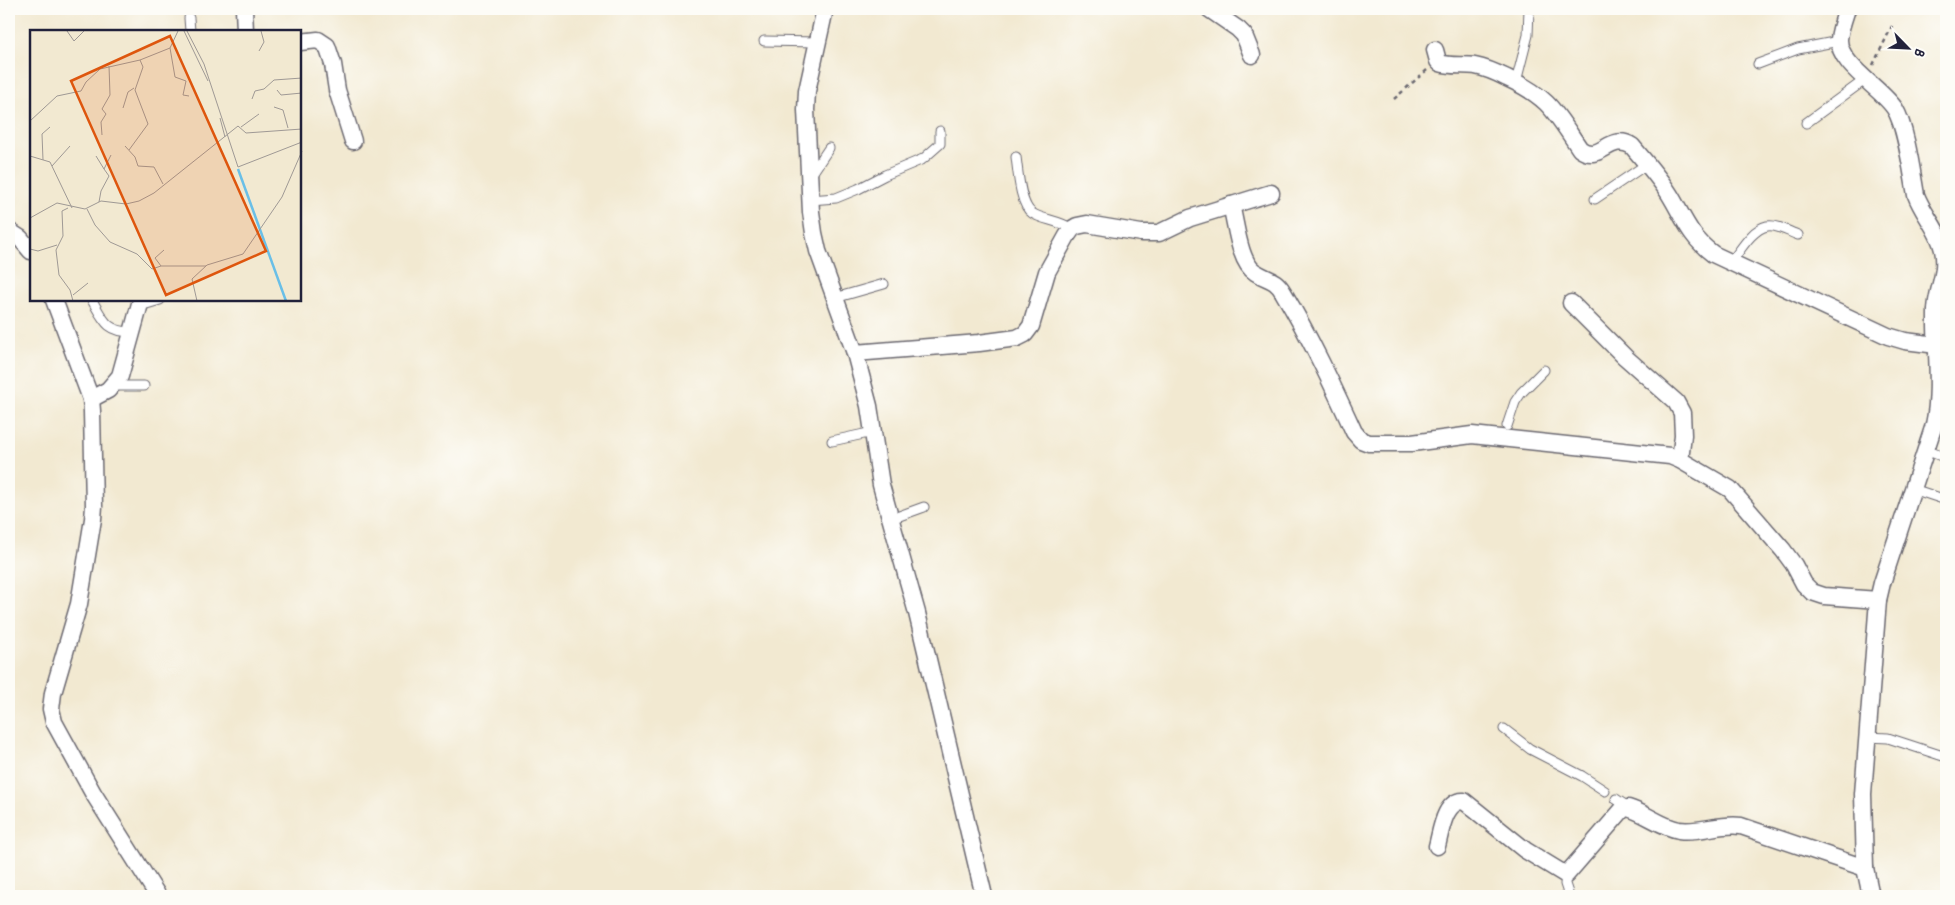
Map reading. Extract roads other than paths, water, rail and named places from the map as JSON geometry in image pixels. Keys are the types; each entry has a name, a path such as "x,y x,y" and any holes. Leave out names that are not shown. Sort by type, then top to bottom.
{"street":[{"path":"244,9 245,30"},
{"path":"825,9 807,90 806,110 810,200 814,232 818,251 855,353 869,406 881,485 917,613 984,896"},
{"path":"1209,9 1244,35 1252,55"},
{"path":"1847,9 1839,41 1844,54 1854,68 1887,99 1896,111 1901,124 1916,195 1936,231 1943,248 1945,265 1937,302 1937,410 1878,600 1863,794 1865,868 1870,896"},
{"path":"301,42 318,40 327,46 337,90 353,141"},
{"path":"1436,56 1444,64 1474,65 1487,69 1516,82 1540,96 1552,107 1580,149 1586,154 1593,154 1619,141 1632,146 1670,194 1690,232 1700,244 1713,254 1888,336 1905,341 1937,345"},
{"path":"855,353 1017,338 1025,334 1032,326 1047,272 1072,229 1087,224 1141,233 1159,233 1190,218 1271,193"},
{"path":"1231,205 1247,264 1256,272 1270,278 1280,286 1301,322 1354,432 1361,440 1369,443 1412,443 1506,432 1670,456 1730,489 1783,550 1804,584 1812,592 1824,596 1878,600"},
{"path":"9,231 20,238 30,250"},
{"path":"55,301 102,393"},
{"path":"140,303 120,376 102,393 93,440 93,519 79,604 51,709 54,722 93,793 158,896"},
{"path":"1571,303 1625,357 1676,402 1682,413 1683,435 1680,460"},
{"path":"1437,846 1445,818 1452,805 1459,801 1464,801 1525,850 1566,875 1623,809 1622,803 1678,830 1690,831 1731,824 1741,826 1865,868"}],"lane":[{"path":"1516,82 1528,35 1529,9"},
{"path":"189,18 190,30"},
{"path":"764,41 817,42"},
{"path":"1758,64 1798,49 1839,41"},
{"path":"1806,123 1867,80"},
{"path":"810,200 836,198 923,159 940,144 940,131"},
{"path":"809,177 829,148"},
{"path":"1016,157 1023,200 1026,207 1032,214 1057,221 1072,229"},
{"path":"1595,199 1647,164"},
{"path":"1731,262 1757,231 1768,226 1778,227 1798,235"},
{"path":"835,298 884,284"},
{"path":"93,301 109,327 119,332 133,332"},
{"path":"140,303 153,301"},
{"path":"1506,432 1515,402 1521,393 1544,370"},
{"path":"102,393 144,386"},
{"path":"832,441 873,432"},
{"path":"1926,450 1946,458"},
{"path":"1913,490 1946,500"},
{"path":"891,519 924,507"},
{"path":"1504,729 1530,749 1582,776 1605,791"},
{"path":"1868,737 1888,738 1946,757"},
{"path":"1566,875 1565,884 1568,896"}]}
